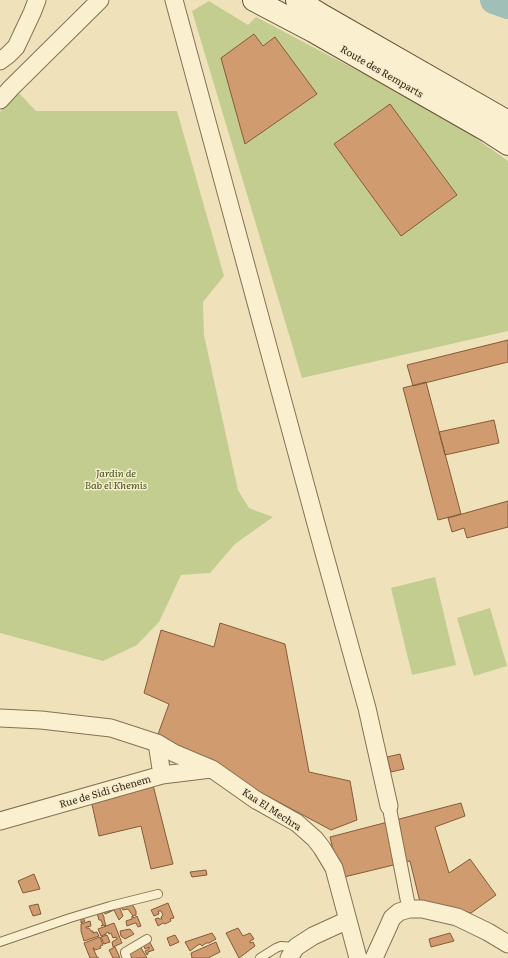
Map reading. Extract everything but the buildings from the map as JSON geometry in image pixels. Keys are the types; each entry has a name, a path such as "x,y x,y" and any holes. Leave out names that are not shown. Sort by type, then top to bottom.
{"main road":[{"name":"Route des Remparts","path":"297,0 508,122"},
{"name":"Route des Remparts","path":"258,1 314,31 508,144"}],"street":[{"path":"0,61 16,47 37,0"},
{"path":"0,100 100,0"},
{"path":"174,0 367,708 389,806 409,909"},
{"name":"Kaa El Mechra","path":"0,718 41,720 111,728 157,743 174,753 212,769 256,800 297,823 315,839 334,868 358,958"},
{"path":"157,743 162,775"},
{"name":"Rue de Sidi Ghenem","path":"0,821 162,775 212,769"},
{"path":"374,958 392,918 399,912 409,909 422,909 457,917 488,932 508,944"},
{"path":"292,953 313,936 348,920"}],"lane":[{"path":"0,942 110,906 158,894"},
{"path":"126,958 125,952 147,939"},
{"path":"260,958 281,946 292,953"}],"green space":[{"path":"209,1 248,25 256,17 449,119 508,161 508,331 302,378 192,11"},
{"name":"Jardin de Bab el Khemis","path":"18,92 36,111 177,111 224,276 203,302 204,335 238,490 249,508 273,517 235,544 210,573 181,575 159,622 137,645 103,661 0,633 0,112"},
{"path":"435,577 456,665 412,675 391,588"},
{"path":"490,608 507,666 474,676 457,618"}],"waterway":[{"path":"494,0 508,5"}]}
